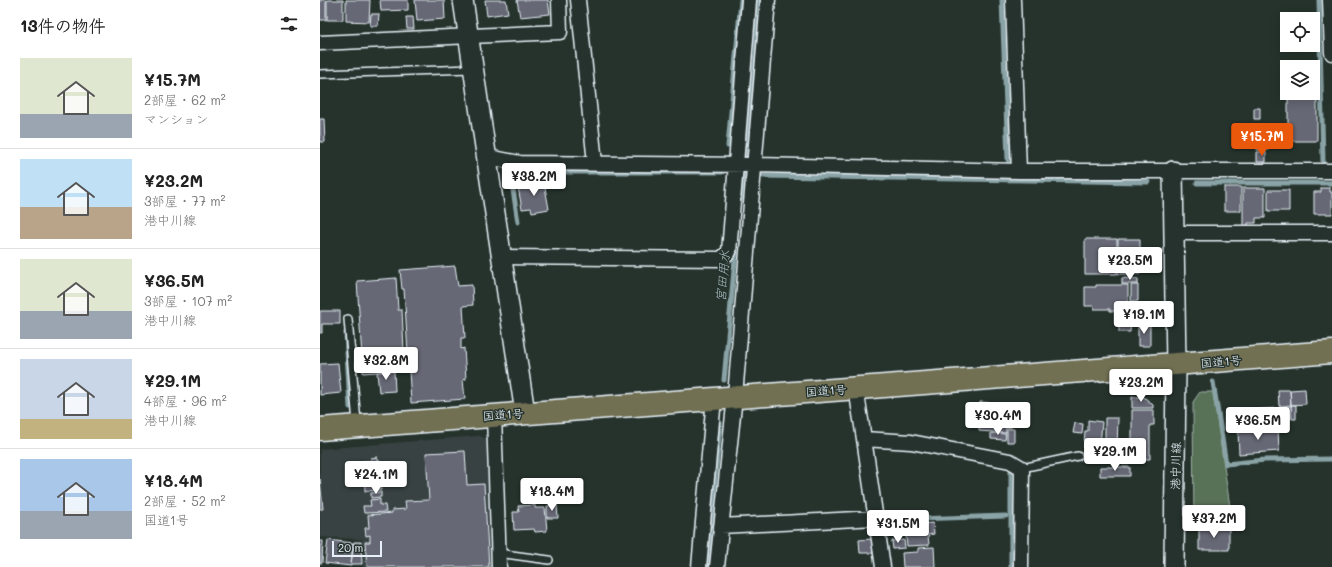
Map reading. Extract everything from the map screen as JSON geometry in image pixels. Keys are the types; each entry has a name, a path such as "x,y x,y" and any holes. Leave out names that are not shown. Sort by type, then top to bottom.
{"highway":[{"name":"国道1号","path":"320,429 1332,352"}],"street":[{"path":"464,0 525,413"},
{"path":"320,43 560,32 559,0"},
{"path":"578,0 595,163"},
{"path":"502,257 721,259 729,252 749,0"},
{"path":"699,567 725,397 754,165 768,0"},
{"path":"1014,0 1019,171"},
{"path":"1330,0 1332,53"},
{"path":"488,157 520,163 735,164 1019,171 1332,171"},
{"name":"港中川線","path":"1173,171 1176,364 1174,567"},
{"path":"1174,233 1332,233"},
{"path":"856,388 883,567"},
{"path":"717,567 721,526 725,397"},
{"path":"494,415 499,567"},
{"path":"864,439 911,442 1010,461 1022,468 1021,567"},
{"path":"721,526 876,518"}],"lane":[{"path":"320,74 474,69"},
{"path":"348,319 357,426"},
{"path":"1022,468 1078,456"},
{"path":"498,553 549,560"}],"shaded area":[{"path":"479,436 487,439 492,567 363,567 362,539 320,537 320,449"}],"green space":[{"path":"1200,392 1213,392 1233,527 1194,527 1193,402"}],"building":[{"path":"320,0 326,0 326,20 320,20"},
{"path":"327,0 343,0 343,20 327,20"},
{"path":"346,0 370,0 369,22 346,21"},
{"path":"380,0 408,0 408,10 381,11"},
{"path":"415,0 444,0 445,19 417,21"},
{"path":"485,0 506,0 508,13 487,16"},
{"path":"517,0 548,0 550,14 520,17"},
{"path":"371,14 379,14 378,26 370,26"},
{"path":"406,17 413,17 414,29 407,29"},
{"path":"1288,100 1317,100 1317,141 1288,141"},
{"path":"1254,108 1260,108 1260,119 1254,119"},
{"path":"320,119 324,119 325,142 320,142"},
{"path":"1257,143 1269,143 1269,150 1257,150"},
{"path":"1257,152 1266,152 1266,162 1257,162"},
{"path":"544,182 549,209 532,212 531,208 522,209 518,187"},
{"path":"1224,187 1241,187 1241,211 1224,211"},
{"path":"1243,188 1265,188 1265,218 1256,218 1256,223 1248,223 1248,228 1243,228"},
{"path":"1321,188 1330,188 1330,192 1332,192 1332,214 1314,214 1314,192 1321,192"},
{"path":"1268,190 1289,190 1289,211 1268,211"},
{"path":"1085,239 1117,239 1117,274 1085,274"},
{"path":"1118,239 1140,239 1140,274 1118,274"},
{"path":"455,266 458,286 472,285 473,305 463,306 465,338 461,338 461,349 464,348 466,379 463,380 465,399 411,403 404,289 402,289 400,270"},
{"path":"396,278 398,310 402,310 405,370 363,373 357,281"},
{"path":"1122,278 1138,279 1138,284 1122,284"},
{"path":"1096,285 1128,285 1128,311 1110,311 1110,309 1094,309 1094,306 1085,306 1085,287 1096,287"},
{"path":"1131,285 1138,285 1138,301 1131,301"},
{"path":"320,311 340,311 340,324 322,324 322,333 320,333"},
{"path":"1117,315 1130,315 1129,323 1117,323"},
{"path":"1119,323 1131,323 1130,332 1119,332"},
{"path":"1138,324 1150,324 1150,346 1138,346"},
{"path":"338,363 341,393 320,395 320,364"},
{"path":"394,371 395,391 379,392 377,372"},
{"path":"1305,389 1306,404 1291,405 1290,390"},
{"path":"1278,390 1290,390 1291,405 1279,406"},
{"path":"1132,397 1144,397 1153,405 1153,408 1132,408"},
{"path":"980,402 1007,404 1007,413 1012,413 1011,428 1006,427 1006,433 979,431"},
{"path":"1291,405 1296,405 1296,419 1292,419"},
{"path":"1291,406 1291,419 1280,420 1279,407"},
{"path":"1277,408 1278,428 1237,431 1236,411"},
{"path":"1132,410 1154,410 1154,425 1150,425 1150,459 1132,459"},
{"path":"1105,418 1118,418 1117,449 1105,449"},
{"path":"1088,420 1102,422 1099,460 1083,458 1085,431 1088,431"},
{"path":"1075,423 1083,424 1082,434 1073,433"},
{"path":"1278,428 1279,451 1239,454 1238,431"},
{"path":"1007,429 1014,429 1014,442 1007,442"},
{"path":"991,433 1006,434 1005,440 991,439"},
{"path":"465,451 467,485 484,484 489,567 367,567 365,542 370,542 370,535 366,536 365,528 369,528 368,515 392,513 392,510 406,509 405,501 429,500 426,453"},
{"path":"377,457 377,460 379,460 381,490 365,491 363,461 371,461 371,458"},
{"path":"1100,467 1130,467 1130,476 1100,476"},
{"path":"320,479 323,509 320,509"},
{"path":"381,492 381,497 371,498 371,493"},
{"path":"380,499 380,505 385,505 386,512 364,513 363,506 371,506 370,500"},
{"path":"535,505 535,508 545,508 547,531 535,532 534,529 514,530 513,512 519,512 518,506"},
{"path":"557,505 558,518 547,518 547,506"},
{"path":"933,523 934,534 928,535 929,545 907,546 905,525"},
{"path":"1199,528 1229,528 1229,550 1199,550"},
{"path":"872,539 873,553 860,553 859,540"},
{"path":"328,540 353,543 351,566 325,563"},
{"path":"904,540 905,548 893,549 892,541"},
{"path":"320,541 323,541 322,563 320,563"},
{"path":"354,542 361,542 362,564 351,564"},
{"path":"934,547 935,567 903,567 902,553 918,552 918,548"}],"waterway":[{"path":"728,146 741,0"},
{"name":"宮田用水","path":"745,156 756,52 759,0"},
{"path":"1002,0 1008,160"},
{"path":"1319,0 1323,161"},
{"path":"518,222 510,170 523,172 722,172"},
{"name":"宮田用水","path":"740,202 743,174"},
{"path":"763,176 1148,182"},
{"path":"1197,183 1332,183"},
{"name":"宮田用水","path":"724,380 736,248"},
{"path":"346,332 350,407"},
{"path":"1213,382 1226,464 1265,460 1332,459"},
{"name":"宮田用水","path":"707,567 720,423"},
{"path":"1011,471 1011,567"},
{"path":"885,520 1006,516"}]}
